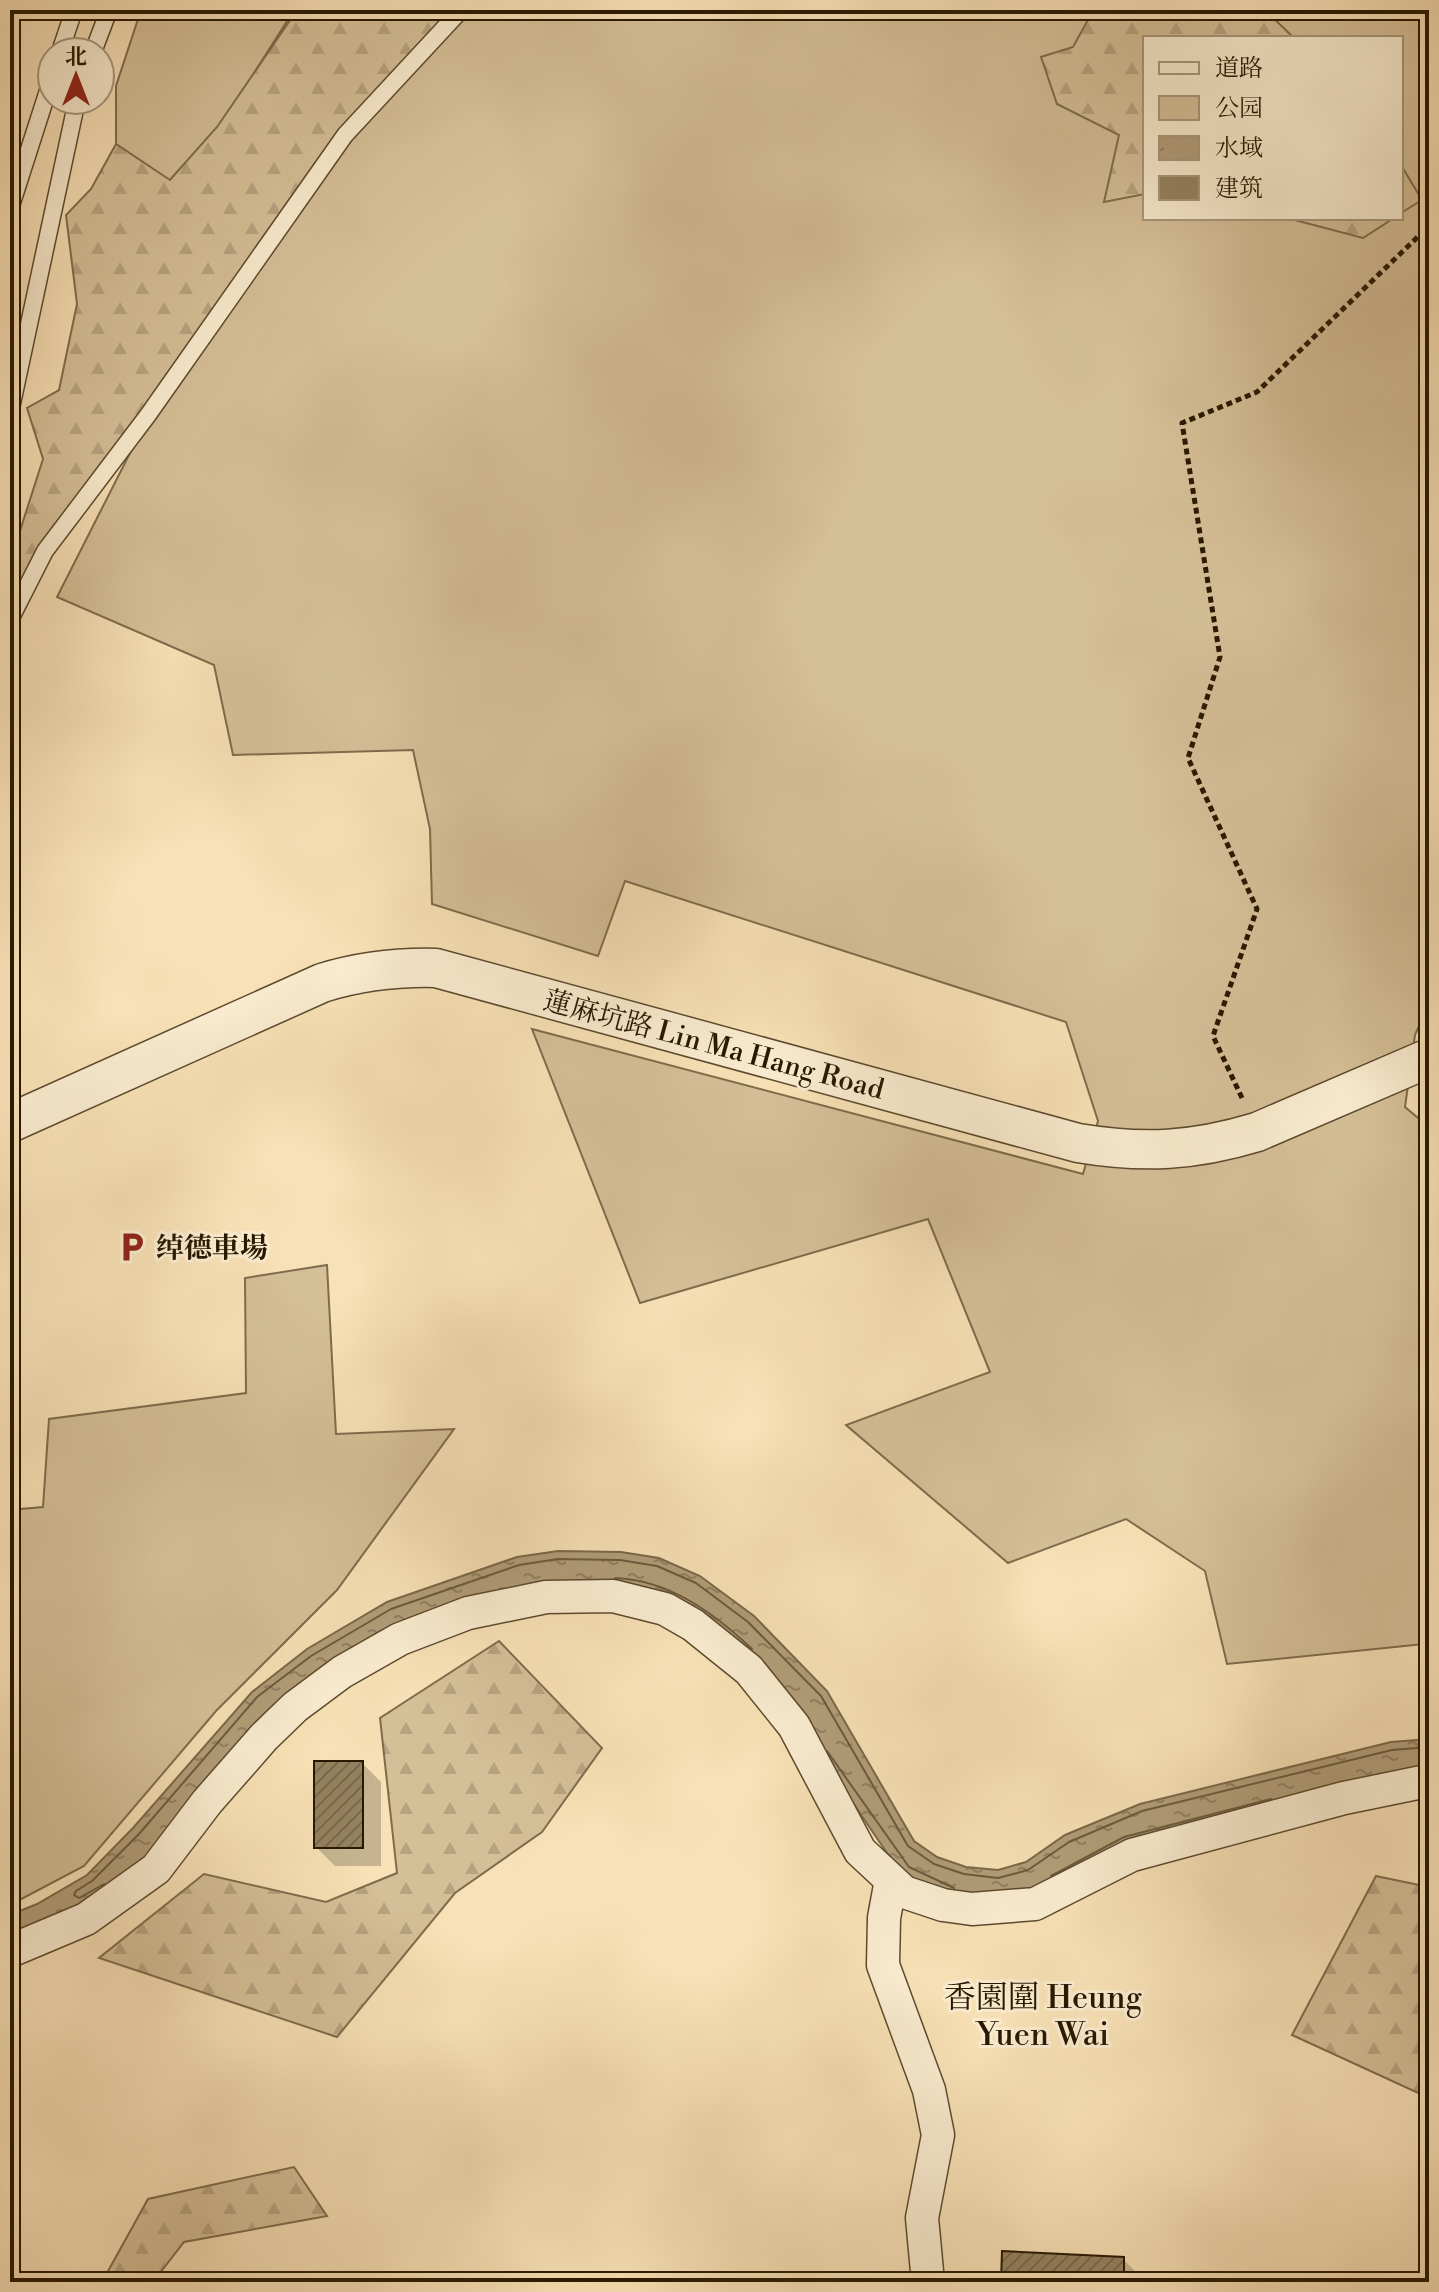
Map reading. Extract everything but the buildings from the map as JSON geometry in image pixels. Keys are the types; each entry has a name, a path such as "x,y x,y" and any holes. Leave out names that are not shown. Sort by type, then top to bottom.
{"street":[{"name":"蓮麻坑路 Lin Ma Hang Road","path":"10,1123 322,983 359,972 398,967 436,968 1078,1143 1114,1149 1201,1147 1257,1132 1429,1058"},
{"path":"10,1951 86,1919 156,1869 207,1802 264,1737 295,1707 342,1672 400,1639 468,1613 546,1597 613,1596 665,1609 693,1625 749,1670 794,1726 860,1851 904,1892 943,1905 972,1909 1035,1904 1132,1855 1344,1798 1429,1783"},
{"path":"891,1880 884,1918 883,1965 929,2090 938,2135 922,2218 928,2282"}],"lane":[{"path":"65,36 74,10"},
{"path":"99,36 109,10"},
{"path":"10,620 45,551 148,415 345,135 461,10"},
{"path":"10,209 40,116"},
{"path":"10,413 74,116"}],"path":[{"path":"1257,1132 1213,1036 1257,909 1188,758 1220,657 1182,423 1257,392 1429,226"}],"green space":[{"path":"141,10 294,10 225,119 162,189 116,176 116,86"},
{"path":"297,10 461,10 345,135 45,551 10,620 10,551 18,537 43,459 27,408 59,390 77,304 66,215 91,189 116,144 170,180 217,127"},
{"path":"461,10 1429,10 1429,1003 1415,1035 1405,1107 1429,1127 1429,1647 1424,1644 1227,1664 1205,1571 1126,1519 1008,1563 846,1425 990,1372 928,1219 640,1303 532,1029 1083,1174 1098,1121 1066,1022 625,881 598,956 432,904 430,829 413,750 233,755 214,665 57,597 130,453 345,135"},
{"path":"1089,10 1265,10 1292,36 1143,36 1143,194 1104,202 1119,135 1057,104 1041,57 1073,47 1089,18"},
{"path":"1403,168 1422,200 1403,212"},
{"path":"1295,220 1391,220 1363,238"},
{"path":"327,1265 336,1434 454,1429 337,1590 216,1711 84,1866 10,1905 10,1510 43,1507 49,1419 246,1393 245,1278"},
{"path":"499,1641 602,1748 542,1832 455,1893 337,2037 99,1958 204,1874 326,1902 397,1873 380,1718"},
{"path":"1376,1876 1429,1887 1429,2098 1292,2035"},
{"path":"294,2167 327,2216 184,2242 153,2282 102,2282 148,2199"}],"water":[{"path":"558,1551 621,1552 659,1558 700,1576 754,1616 827,1691 914,1841 937,1857 966,1867 998,1870 1026,1862 1065,1835 1140,1804 1391,1742 1429,1739 1429,1773 1044,1888 957,1899 904,1874 764,1672 624,1586 387,1636 137,1873 10,1946 10,1915 37,1904 87,1875 133,1828 252,1692 307,1649 387,1602 517,1557"}],"place":[{"name":"绰德車場","path":"132,1247"}],"district":[{"name":"香園圍 Heung Yuen Wai","path":"1043,2016"}]}
